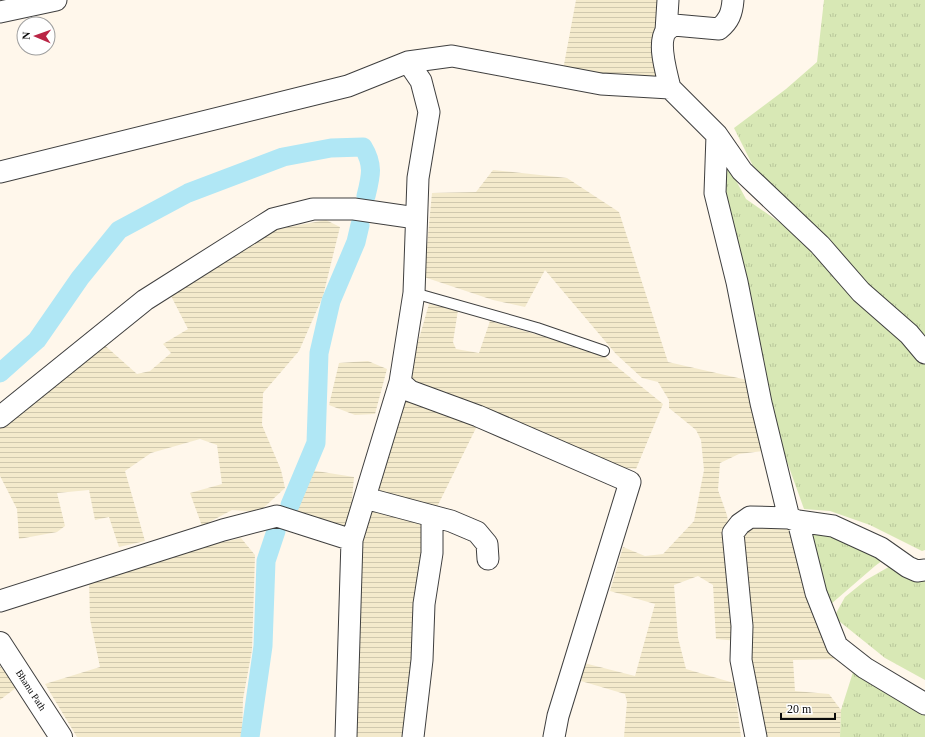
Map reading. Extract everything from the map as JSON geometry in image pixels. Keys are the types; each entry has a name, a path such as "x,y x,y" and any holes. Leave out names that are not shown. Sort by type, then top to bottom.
{"street":[{"path":"0,12 56,0"},
{"path":"668,0 666,31 663,43 664,60 670,88 717,135 742,171 820,245 861,292 909,334 925,353"},
{"path":"666,31 674,25 719,30 727,23 732,12 733,0"},
{"path":"0,172 348,86 408,62 452,56 601,84 670,88"},
{"path":"346,737 352,540 400,382 414,293 418,178 430,112 421,81 408,62"},
{"path":"717,135 715,193 737,282 762,403 793,520 816,593 837,646 864,668 925,704"},
{"path":"0,416 144,300 273,219 313,209 354,210 416,218"},
{"path":"400,382 410,391 478,416 630,482 558,716 554,737"},
{"path":"364,498 430,517 451,521 477,532 487,544 488,559"},
{"path":"0,601 222,530 278,516 352,540"},
{"path":"413,737 422,660 424,604 432,553 432,524 430,517"},
{"path":"756,737 741,660 742,626 734,533 740,524 750,517 793,520 833,526 881,548 917,571 925,570"},
{"name":"Bhanu Path","path":"0,643 61,737"}],"lane":[{"path":"414,293 538,328 604,351"}],"shaded area":[{"path":"576,0 661,0 661,28 654,83 563,70"},
{"path":"493,170 567,178 619,212 668,362 747,380 763,451 739,454 720,463 718,490 727,515 729,528 738,641 716,639 713,585 698,576 674,585 678,638 686,669 734,683 741,737 624,737 627,702 625,694 581,681 584,663 635,676 655,604 610,591 623,547 645,556 663,554 694,521 704,470 701,440 696,430 669,408 669,400 658,382 642,378 616,354 545,270 525,307 493,300 424,277 432,193 476,192"},
{"path":"326,220 340,227 323,296 299,351 263,393 262,425 281,470 285,488 259,512 232,510 202,526 190,493 222,484 217,445 200,439 151,453 125,471 145,541 119,547 109,517 95,520 89,490 57,493 65,526 57,532 19,539 17,509 0,476 0,425 101,342 137,374 150,371 171,353 163,344 188,329 171,296 262,232"},
{"path":"429,304 458,310 453,342 456,349 479,353 490,321 600,353 663,404 636,469 619,467 445,392 407,380"},
{"path":"368,361 387,369 375,414 355,415 329,405 339,363"},
{"path":"400,398 477,426 437,507 372,490"},
{"path":"310,470 354,477 349,533 329,529 296,510"},
{"path":"379,509 429,524 409,737 355,737 361,518"},
{"path":"790,521 840,659 793,660 795,691 829,694 841,710 840,737 764,737 749,645 741,529"},
{"path":"241,538 255,555 252,650 243,699 242,737 77,737 45,684 100,667 90,619 89,580 184,551"},
{"path":"0,666 17,687 0,700"}],"green space":[{"path":"824,0 925,0 925,343 753,166 734,128 786,89 817,62"},
{"path":"726,162 746,199 782,224 925,362 925,550 922,551 870,525 830,511 804,509 771,417 719,172"},
{"path":"804,517 895,551 875,566 831,604 823,598"},
{"path":"899,561 925,561 925,680 885,658 834,617 845,597 866,580"},
{"path":"854,669 925,700 925,737 840,737 841,710"}],"waterway":[{"path":"0,373 37,340 80,278 119,230 188,193 283,157 331,148 363,147 369,159 370,165 366,196"},
{"path":"290,505 316,443 319,353 331,301 356,242 360,225"},
{"path":"250,737 263,646 266,561 276,531"}]}
